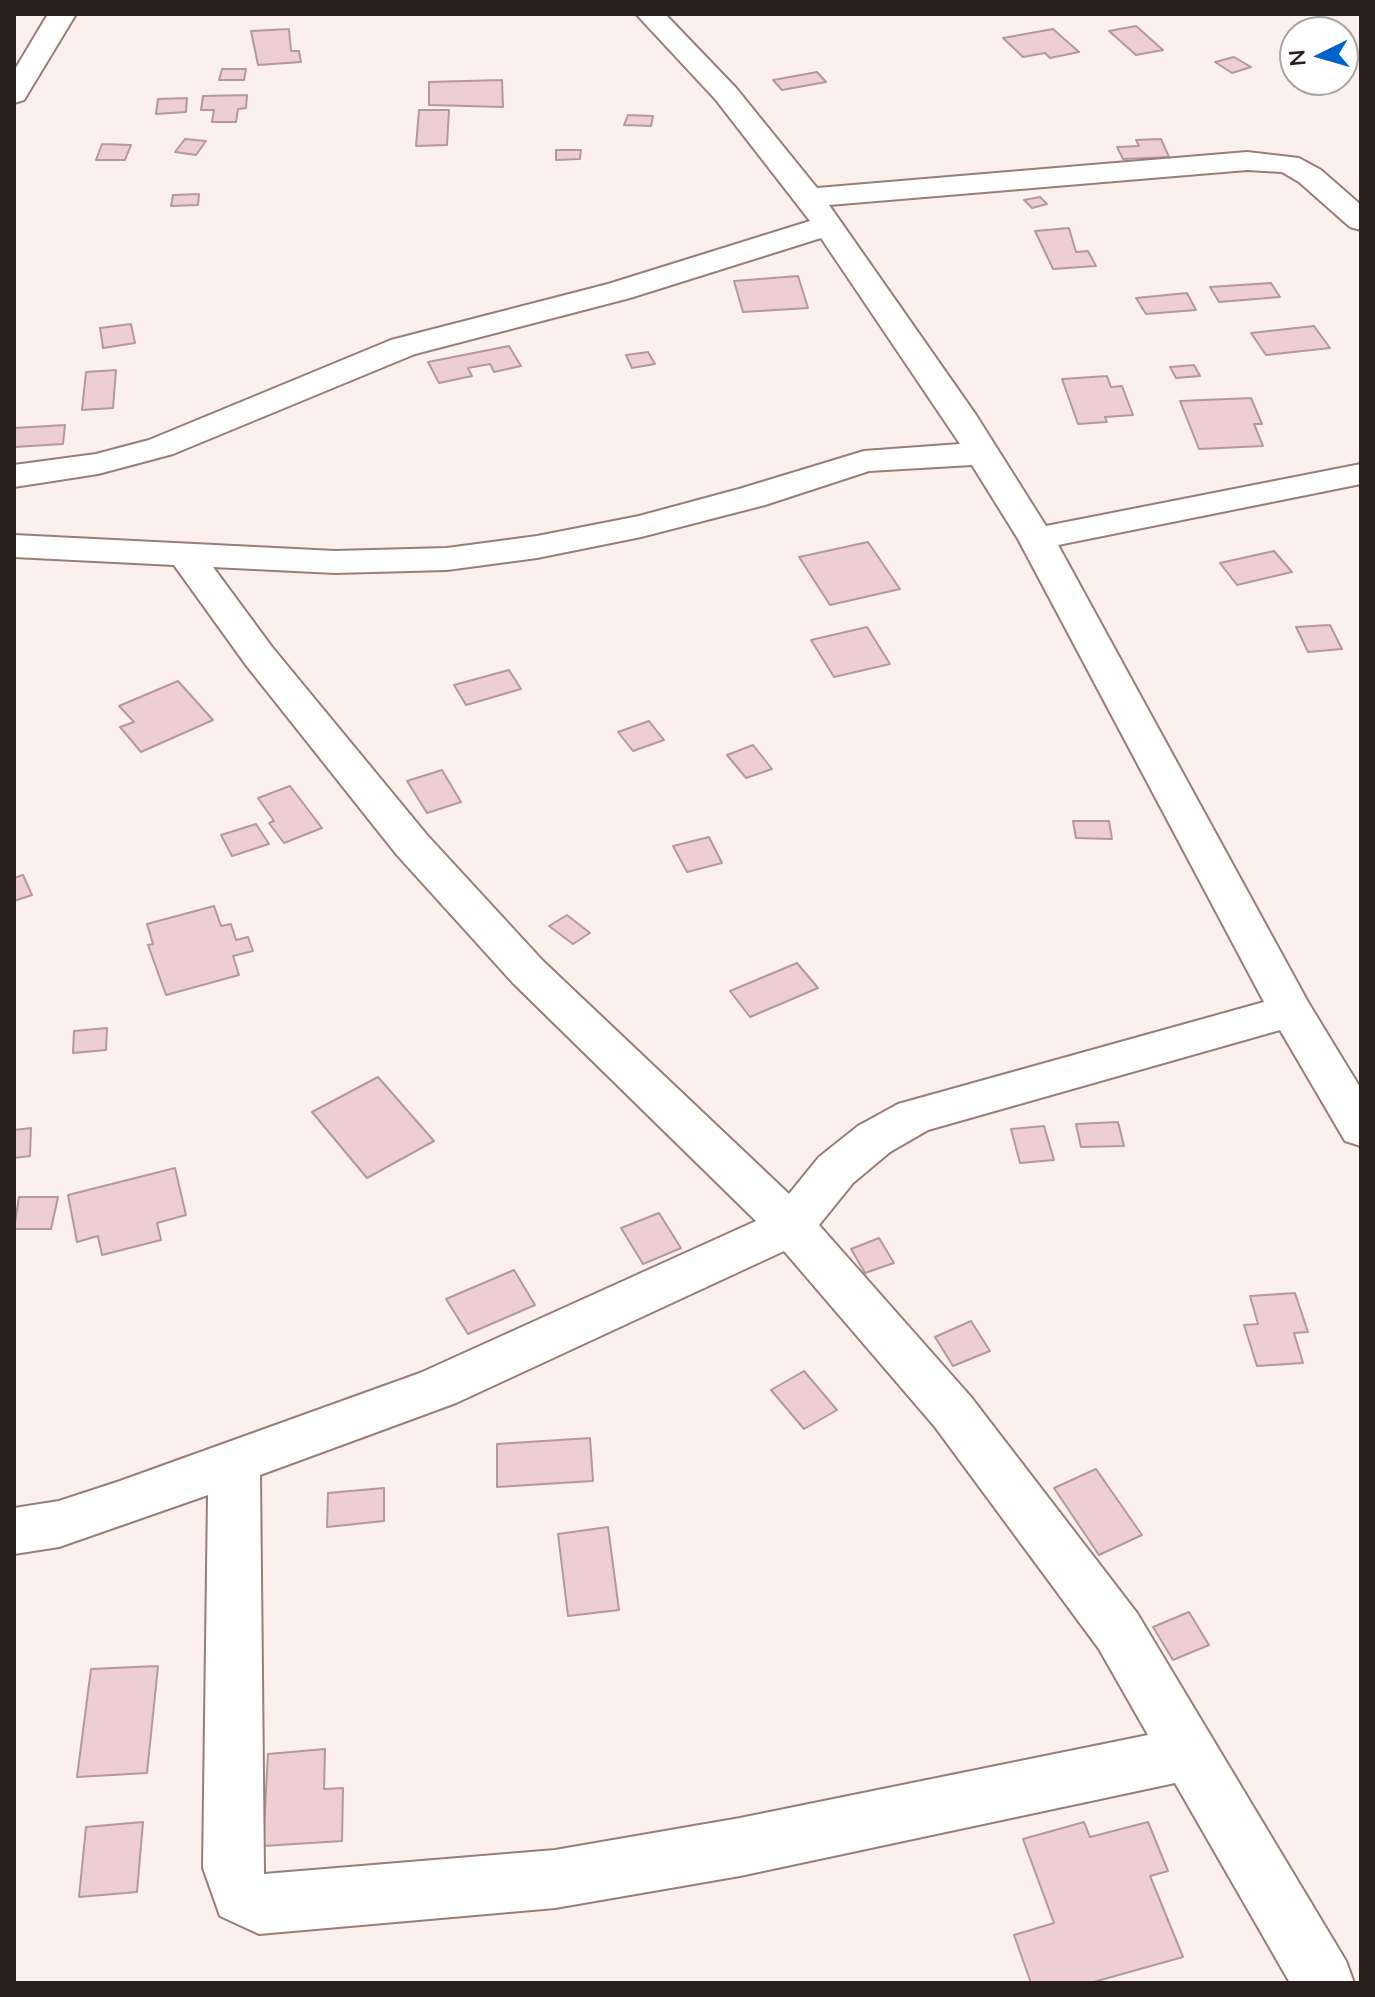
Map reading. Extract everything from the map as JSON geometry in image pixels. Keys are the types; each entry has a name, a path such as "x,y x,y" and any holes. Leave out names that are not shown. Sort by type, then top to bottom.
{"street":[{"path":"14,94 62,14"},
{"path":"650,14 726,94 809,198 983,454 1036,539 1291,1011 1361,1128"},
{"path":"809,198 1247,161 1289,164 1310,176 1361,221"},
{"path":"14,476 98,464 161,447 403,347 503,318 619,291 827,226"},
{"path":"14,546 335,562 447,559 537,547 641,526 752,497 864,461 901,456 983,454"},
{"path":"1036,539 1361,474"},
{"path":"184,553 259,656 412,845 528,972 791,1226 953,1412 1031,1511 1118,1631 1324,1983"},
{"path":"14,1531 59,1524 438,1388 791,1226 836,1170 874,1139 914,1116 1291,1011"},
{"path":"234,1463 232,1868 241,1895 259,1904 555,1879 755,1845 1189,1753"}],"building":[{"path":"1136,26 1163,50 1136,55 1109,31"},
{"path":"289,29 291,51 299,51 301,62 258,65 251,31"},
{"path":"1053,29 1079,52 1050,58 1045,53 1023,57 1003,38"},
{"path":"1234,57 1251,67 1232,73 1215,62"},
{"path":"222,69 246,69 244,80 219,80"},
{"path":"817,72 826,82 782,90 773,80"},
{"path":"502,80 503,107 429,105 429,82"},
{"path":"247,95 246,108 238,109 236,122 212,122 214,110 201,110 203,96"},
{"path":"187,98 186,112 156,114 158,99"},
{"path":"419,110 449,110 447,145 416,146"},
{"path":"628,115 653,116 651,126 624,125"},
{"path":"185,139 206,141 196,155 175,152"},
{"path":"1161,139 1169,157 1123,159 1117,147 1139,146 1136,140"},
{"path":"102,144 131,145 125,160 96,160"},
{"path":"556,150 581,150 580,159 556,160"},
{"path":"199,194 198,205 171,206 173,195"},
{"path":"1040,197 1047,204 1032,208 1024,200"},
{"path":"1069,228 1076,252 1088,251 1096,266 1053,269 1035,231"},
{"path":"798,276 808,308 743,312 734,281"},
{"path":"1271,283 1280,297 1219,302 1210,287"},
{"path":"1187,293 1196,310 1146,314 1136,298"},
{"path":"131,324 135,343 103,348 100,328"},
{"path":"1314,326 1330,348 1266,355 1251,333"},
{"path":"509,346 521,366 494,372 490,364 468,368 472,376 439,383 428,362"},
{"path":"648,352 655,364 632,368 626,355"},
{"path":"1194,365 1200,376 1176,378 1170,367"},
{"path":"116,370 113,408 82,410 86,372"},
{"path":"1107,376 1111,387 1122,386 1133,415 1105,417 1107,422 1078,424 1062,379"},
{"path":"1251,398 1262,424 1254,424 1263,446 1199,449 1180,401"},
{"path":"65,425 63,444 14,447 14,428"},
{"path":"868,542 900,589 830,605 799,557"},
{"path":"1274,551 1292,572 1237,585 1220,563"},
{"path":"1330,625 1342,649 1308,652 1296,627"},
{"path":"867,627 890,664 834,677 811,640"},
{"path":"509,670 521,689 466,705 454,685"},
{"path":"178,681 213,720 141,752 120,727 134,722 119,706"},
{"path":"649,721 664,740 633,751 618,732"},
{"path":"753,745 772,769 746,778 727,755"},
{"path":"442,770 461,802 427,813 407,781"},
{"path":"290,786 322,828 284,843 269,823 274,821 258,798"},
{"path":"1073,821 1109,821 1112,839 1076,838"},
{"path":"256,824 269,844 232,856 221,835"},
{"path":"709,837 722,863 687,872 673,846"},
{"path":"23,875 32,895 14,901 14,878"},
{"path":"214,906 221,926 231,924 236,940 248,937 253,951 233,956 239,975 166,995 148,945 153,944 147,924"},
{"path":"567,915 590,933 573,944 549,926"},
{"path":"797,963 818,988 750,1017 730,991"},
{"path":"107,1028 106,1050 73,1053 74,1031"},
{"path":"378,1077 434,1141 367,1178 312,1112"},
{"path":"1118,1122 1124,1146 1081,1147 1076,1124"},
{"path":"1044,1126 1054,1160 1020,1163 1011,1129"},
{"path":"31,1128 30,1156 14,1158 14,1130"},
{"path":"175,1168 186,1215 157,1223 161,1240 102,1255 98,1236 77,1242 68,1195"},
{"path":"19,1197 58,1197 51,1229 14,1229"},
{"path":"659,1213 681,1248 643,1264 621,1228"},
{"path":"879,1238 894,1263 865,1273 851,1249"},
{"path":"514,1270 535,1305 468,1334 446,1299"},
{"path":"1295,1293 1308,1332 1294,1333 1303,1363 1257,1366 1244,1325 1258,1324 1250,1296"},
{"path":"971,1321 990,1351 953,1366 935,1337"},
{"path":"804,1371 837,1410 804,1429 771,1390"},
{"path":"590,1438 593,1481 497,1487 497,1444"},
{"path":"1096,1469 1142,1535 1099,1555 1054,1488"},
{"path":"384,1488 384,1521 327,1527 328,1493"},
{"path":"608,1527 619,1610 568,1616 558,1534"},
{"path":"1189,1612 1209,1645 1173,1660 1153,1627"},
{"path":"158,1666 147,1773 77,1777 91,1669"},
{"path":"325,1749 324,1789 343,1788 342,1841 263,1846 268,1754"},
{"path":"143,1822 137,1892 79,1897 86,1827"},
{"path":"1084,1822 1090,1837 1148,1822 1168,1871 1150,1876 1183,1957 1090,1983 1031,1983 1014,1935 1054,1923 1023,1839"}]}
